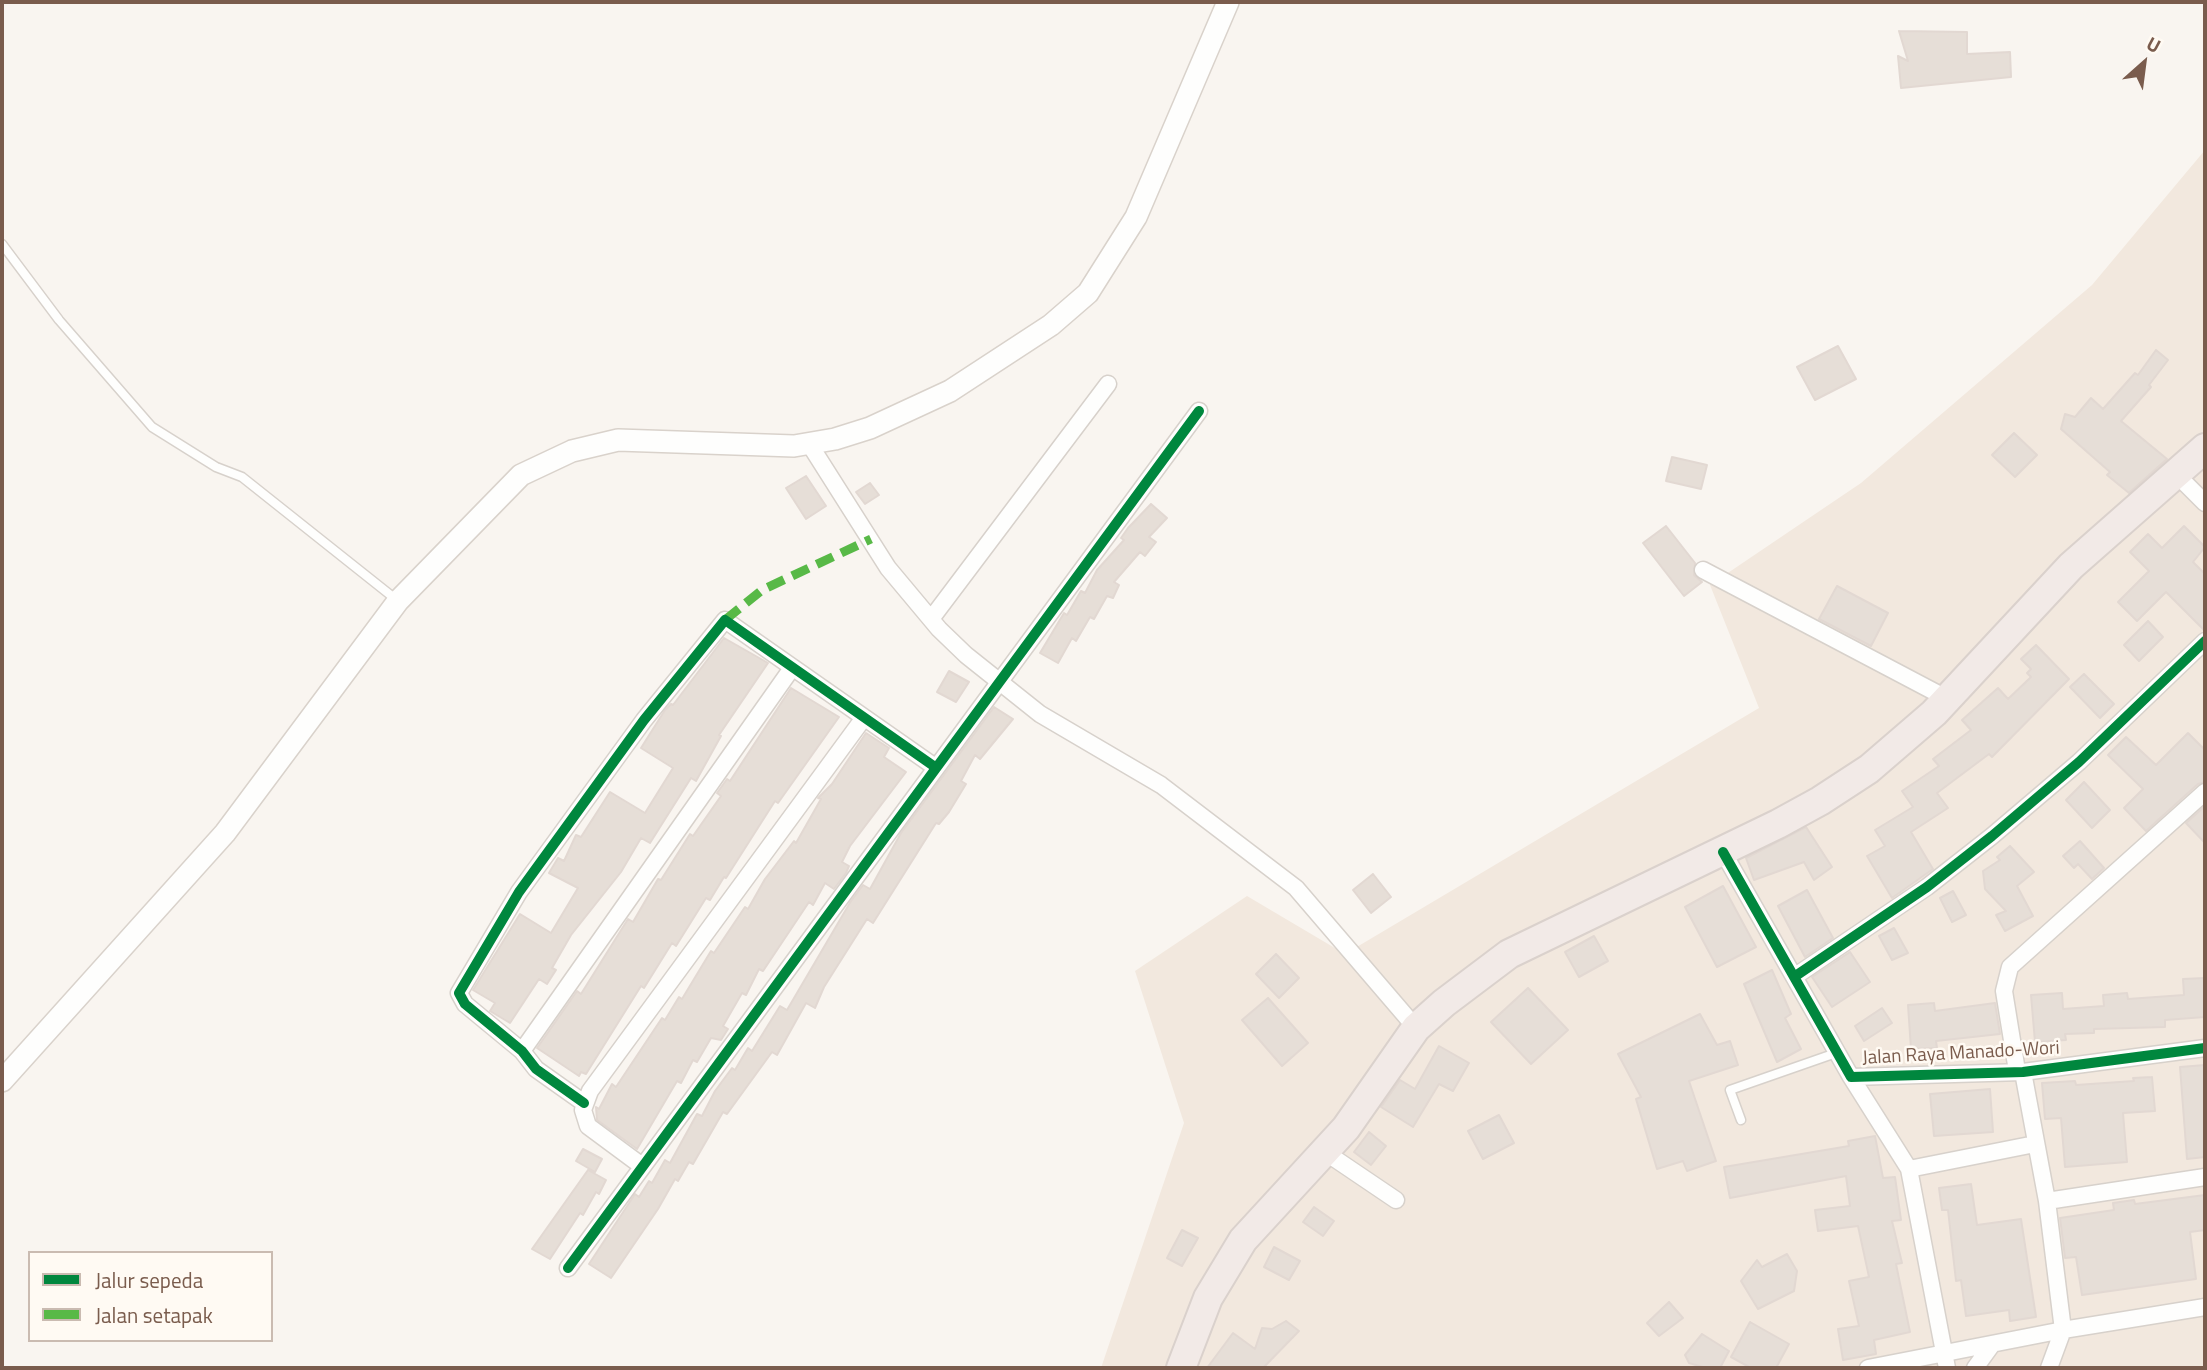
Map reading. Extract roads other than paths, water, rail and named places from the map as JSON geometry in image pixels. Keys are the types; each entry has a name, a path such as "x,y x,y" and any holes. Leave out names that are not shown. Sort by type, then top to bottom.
{"highway":[{"path":"1181,1368 1204,1307 1232,1257 1261,1220 1346,1128 1416,1028 1509,954 1723,852 1841,788 1886,756 1948,699 2071,566 2205,448"}],"main road":[{"path":"2,1081 225,832 398,601 521,475 572,451 618,440 777,446 810,444 870,428 950,391 1051,325 1088,293 1136,216 1228,2"}],"street":[{"path":"931,619 1108,384"},
{"path":"568,1268 1199,411"},
{"path":"810,444 888,568 931,619 999,684 1040,714 1161,785 1286,880 1314,906 1416,1028"},
{"path":"2176,474 2205,503"},
{"path":"1703,570 1948,699"},
{"path":"584,1103 536,1069 523,1051 465,1004 459,993 520,892 644,720 725,620 935,767"},
{"path":"1794,977 1927,887 1992,836 2079,762 2205,641"},
{"path":"523,1051 792,668"},
{"path":"642,1166 588,1126 584,1120 584,1103 593,1086 863,719"},
{"path":"2020,1072 2004,991 2010,967 2205,792"},
{"name":"Jalan Raya Manado-Wori","path":"1723,852 1836,1053 1909,1169 1947,1361"},
{"name":"Jalan Raya Manado-Wori","path":"1851,1077 2020,1072 2205,1048"},
{"name":"Jalan Raya Manado-Wori","path":"2020,1072 2047,1201 2063,1330"},
{"path":"1909,1169 2035,1144"},
{"path":"1325,1152 1396,1200"},
{"path":"2047,1201 2205,1177"},
{"path":"1868,1368 1947,1361 1991,1346 2063,1330 2205,1307"},
{"path":"2049,1368 2063,1330"},
{"path":"1975,1368 1991,1346"}],"lane":[{"path":"2,244 59,320 152,426 216,467 243,477 398,601"},
{"path":"1741,1120 1730,1090 1836,1053"}]}
